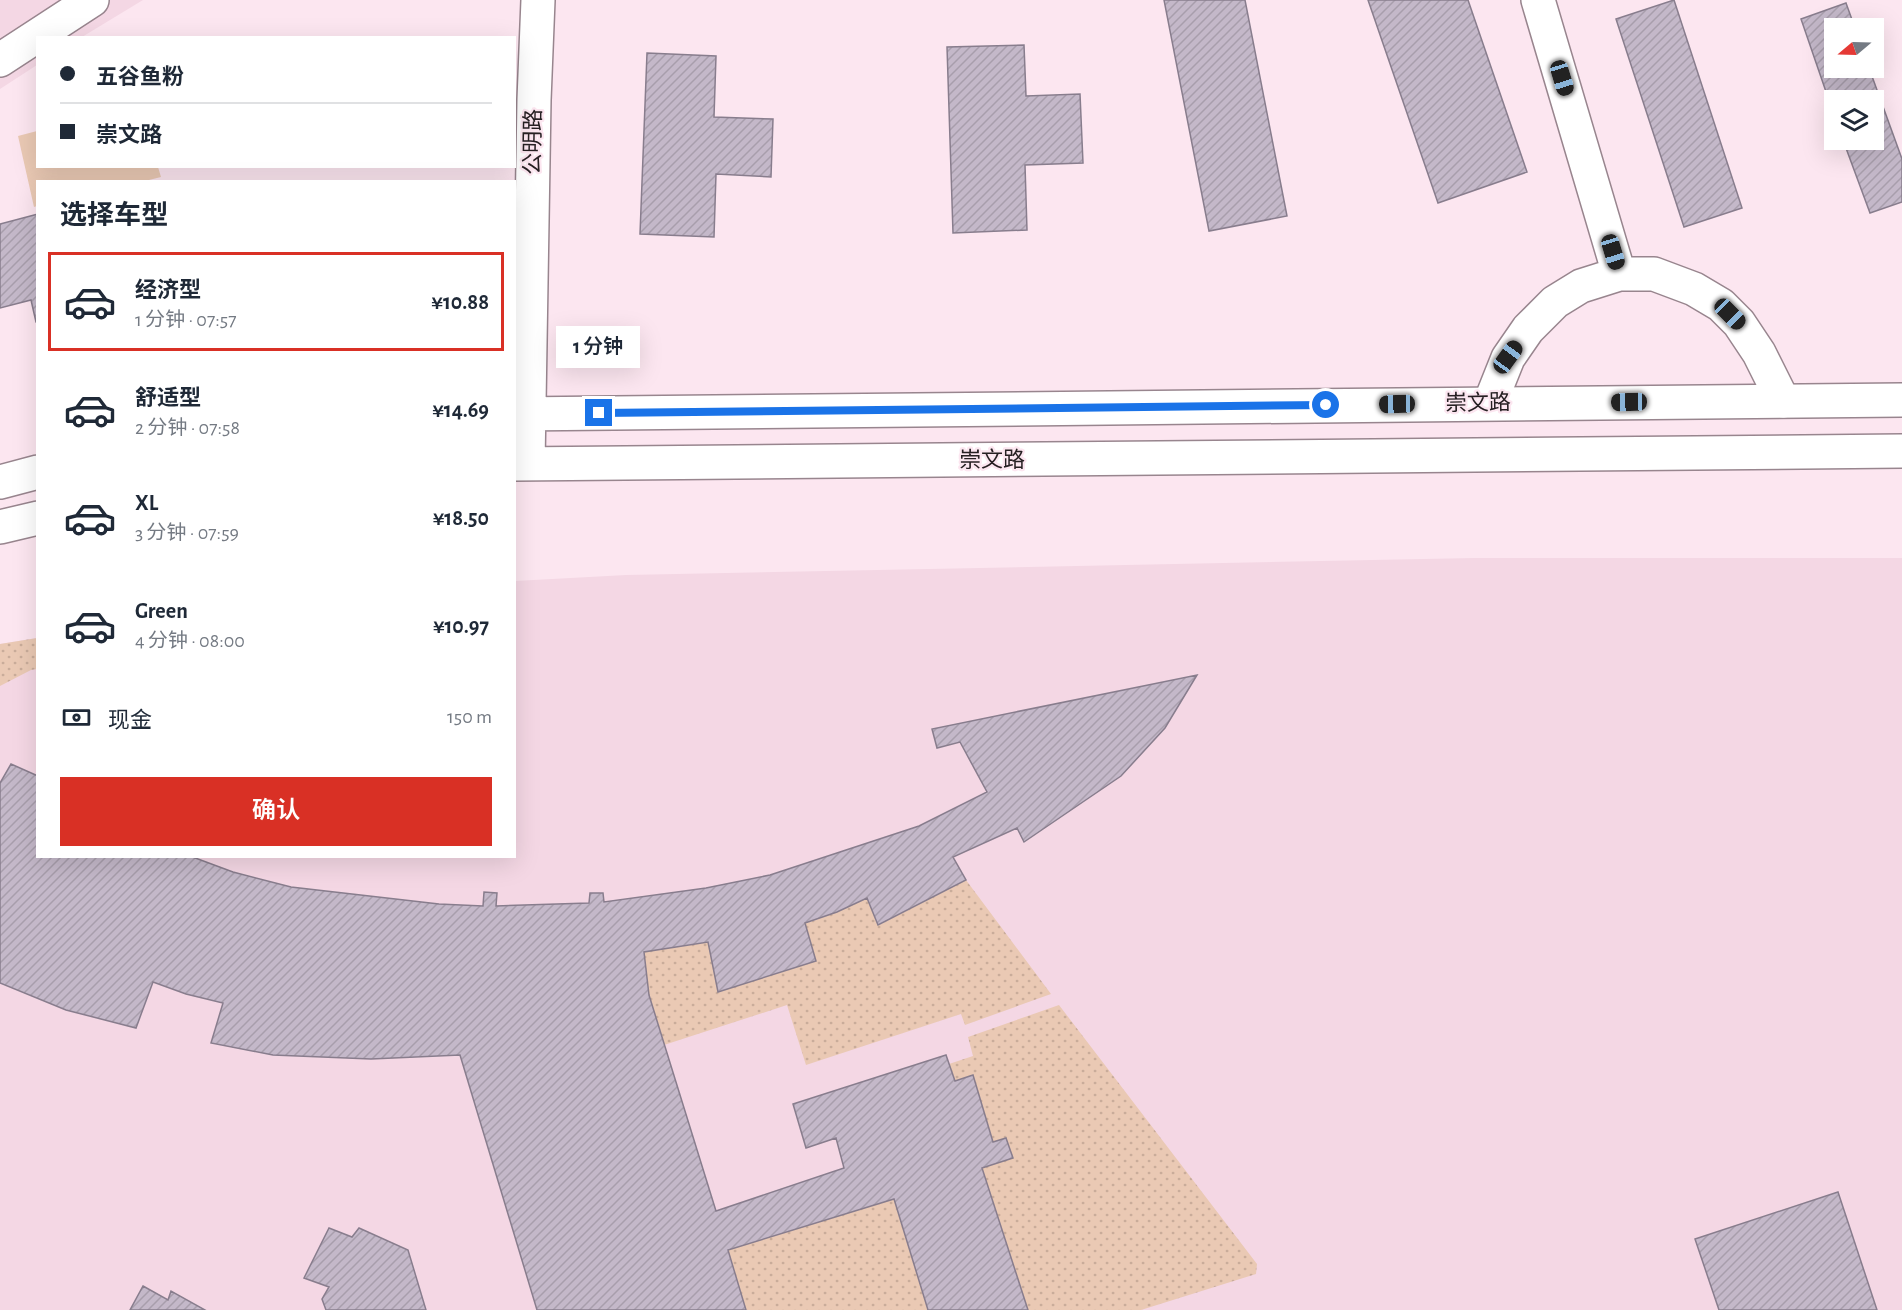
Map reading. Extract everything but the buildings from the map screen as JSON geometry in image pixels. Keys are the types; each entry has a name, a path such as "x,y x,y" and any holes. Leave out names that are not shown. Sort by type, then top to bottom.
{"main road":[{"path":"0,60 51,12 92,0"},
{"name":"公明路","path":"521,464 538,0"},
{"path":"1538,0 1620,274"},
{"path":"1490,403 1508,357 1528,329 1555,302 1581,286 1620,274 1654,274 1694,289 1721,305 1739,323 1759,353 1783,400"},
{"name":"崇文路","path":"522,414 1902,399"},
{"name":"崇文路","path":"521,464 1902,451"},
{"path":"0,482 36,473"},
{"path":"0,527 36,518"}],"shaded area":[{"path":"0,0 143,0 84,36 36,36 36,66 0,89"},
{"path":"36,131 36,168 158,168 161,177 149,180 36,180 36,206 34,207 18,136"},
{"path":"1474,558 1902,558 1902,1310 0,1310 0,644 36,638 36,858 516,858 516,581 626,575"},
{"path":"36,638 36,669 0,686 0,644"},
{"path":"966,880 1051,994 965,1025 961,1014 806,1065 787,1005 664,1045 649,995 644,952 803,924 828,916 867,898 879,925"},
{"path":"1059,1005 1257,1264 1256,1274 1141,1310 1028,1310 982,1168 1012,1158 1006,1138 993,1142 973,1075 955,1081 949,1064 973,1056 968,1037"},
{"path":"894,1199 928,1310 746,1310 728,1250"}],"route":[{"path":"599,413 1326,405"}]}
